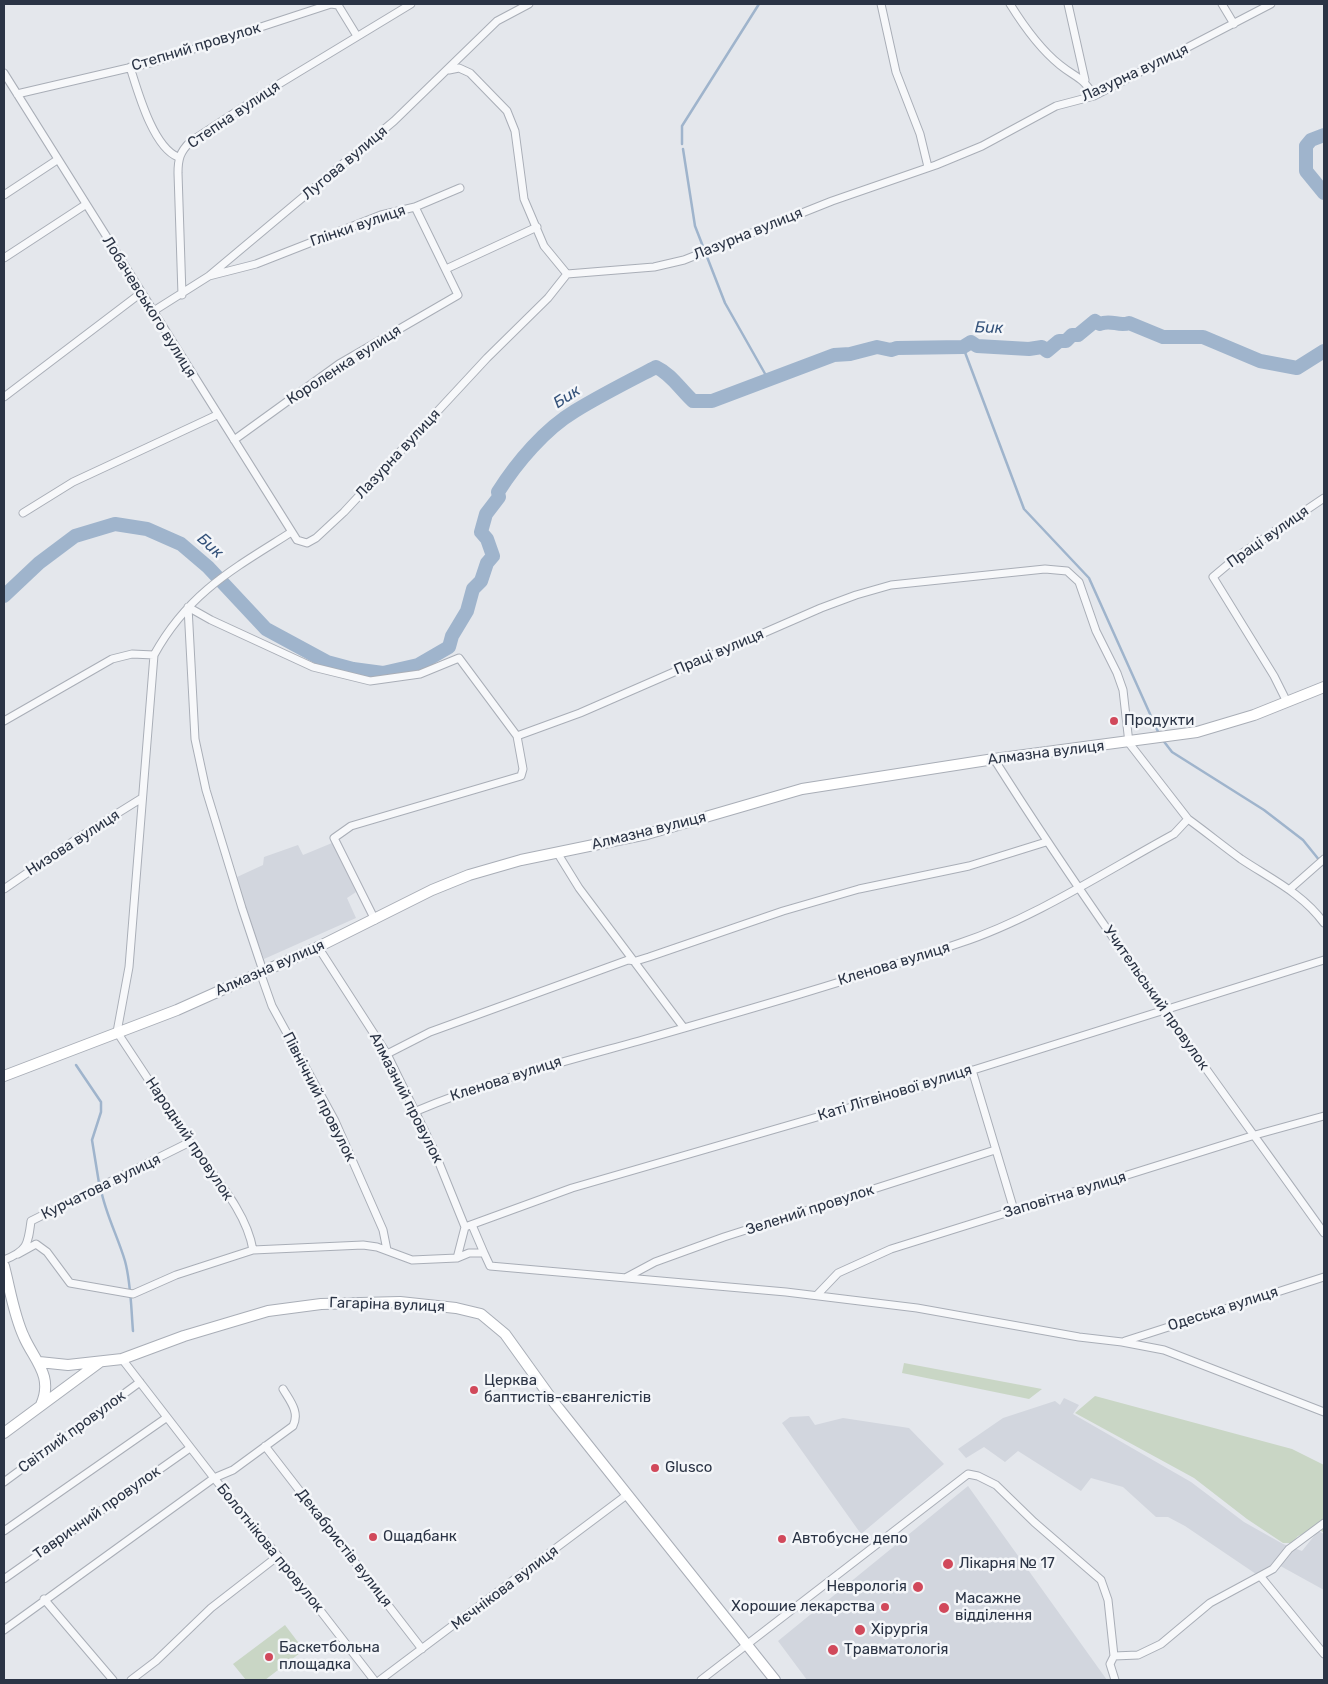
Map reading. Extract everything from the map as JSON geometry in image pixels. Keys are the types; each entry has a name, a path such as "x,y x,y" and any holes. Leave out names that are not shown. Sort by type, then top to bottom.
{"main road":[{"name":"Алмазна вулиця","path":"4,1076 177,1010 318,947 432,890 469,875 521,860 558,854 647,834 802,790 994,759 1129,743 1197,732 1254,715 1324,687"},
{"path":"4,1266 24,1337 40,1362 44,1386 44,1398 41,1405"},
{"name":"Гагаріна вулиця","path":"40,1362 68,1365 122,1359 184,1336 268,1311 321,1304 400,1302 456,1308 482,1314 505,1334 556,1405 775,1680"},
{"path":"4,1433 101,1361"}],"street":[{"name":"Степний провулок","path":"17,94 130,67 224,40 331,4 338,5 357,36"},
{"name":"Степна вулиця","path":"182,295 178,157 190,142 411,4"},
{"name":"Лугова вулиця","path":"152,312 182,295 209,276 387,127 449,70 497,21 528,4"},
{"path":"881,4 896,72 920,134 928,167"},
{"path":"1010,4 1021,22 1059,64 1084,80"},
{"path":"1068,4 1084,80 1094,96"},
{"path":"1222,4 1234,24"},
{"name":"Лазурна вулиця","path":"297,540 307,543 316,538 344,512 487,358 548,298 567,274 654,267 684,260 797,214 928,167 982,146 1056,106 1094,96 1272,4"},
{"path":"130,67 142,105 163,147 178,157"},
{"path":"449,70 459,68 470,72 507,111 515,131 524,198 544,246 567,274"},
{"name":"Лобачевського вулиця","path":"4,73 216,415 269,494 290,533 297,540"},
{"path":"4,195 57,160"},
{"path":"415,207 460,188"},
{"path":"4,258 85,205"},
{"name":"Глінки вулиця","path":"209,276 256,264 382,215 415,207 458,295"},
{"path":"446,269 537,227"},
{"path":"4,397 141,293"},
{"name":"Короленка вулиця","path":"234,440 339,364 458,295"},
{"path":"23,513 73,482 216,415"},
{"name":"Праці вулиця","path":"1287,702 1274,676 1212,577 1238,556 1324,498"},
{"path":"117,1032 129,966 154,655 174,622 207,588 233,568 290,533"},
{"name":"Праці вулиця","path":"516,736 580,712 821,608 856,595 891,585 1045,569 1067,571 1079,582 1096,631 1117,673 1123,690 1129,743"},
{"path":"188,607 210,620 313,667 370,681 420,674 459,658 516,736 523,770 521,776 351,826 334,838 375,920"},
{"name":"Північний провулок","path":"188,607 195,739 214,817 272,1006 335,1122 383,1230 386,1250"},
{"path":"4,721 112,659 132,654 154,655"},
{"path":"1129,743 1188,819 1242,859 1305,900 1324,923"},
{"name":"Учительський провулок","path":"994,759 1046,842 1163,1011 1255,1135 1324,1233"},
{"name":"Низова вулиця","path":"4,890 80,836 142,798"},
{"name":"Кленова вулиця","path":"414,1112 455,1094 568,1059 684,1028 961,943 1022,918 1174,834 1188,819"},
{"path":"387,1054 430,1032 570,979 628,960 636,961 719,935 783,911 859,889 969,866 1046,842"},
{"path":"558,854 583,893 636,961 684,1028"},
{"path":"1290,889 1324,859"},
{"name":"Алмазний провулок","path":"318,947 387,1054 469,1226 484,1253"},
{"name":"Каті Літвінової вулиця","path":"469,1226 572,1188 900,1093 1324,960"},
{"name":"Народний провулок","path":"117,1032 190,1142 225,1190 250,1234 253,1250"},
{"path":"972,1070 1014,1210"},
{"name":"Заповітна вулиця","path":"817,1295 838,1273 891,1249 1255,1135 1324,1116"},
{"name":"Курчатова вулиця","path":"18,1254 26,1247 31,1222 190,1142"},
{"name":"Зелений провулок","path":"627,1277 655,1262 724,1237 995,1150"},
{"path":"457,1258 469,1226"},
{"path":"4,1260 36,1244 47,1252 70,1283 134,1294 176,1275 253,1250 363,1245 386,1250 412,1260 457,1258 469,1253 484,1253 490,1266 817,1295 917,1308 1080,1337 1122,1342 1164,1350 1324,1412"},
{"name":"Одеська вулиця","path":"1122,1342 1324,1277"},
{"path":"122,1359 214,1478 233,1470 293,1426 296,1420 295,1410 283,1389"},
{"name":"Світлий провулок","path":"4,1482 140,1382"},
{"path":"4,1531 166,1418"},
{"name":"Декабристів вулиця","path":"265,1446 422,1649"},
{"name":"Тавричний провулок","path":"4,1579 190,1448"},
{"path":"701,1680 968,1474 978,1476 996,1485 1034,1522 1101,1580 1108,1600 1114,1656 1110,1664 1115,1680"},
{"name":"Болотнікова провулок","path":"4,1630 44,1599 214,1478 278,1556 374,1680"},
{"name":"Мєчнікова вулиця","path":"380,1680 628,1494"},
{"path":"1114,1656 1138,1655 1161,1644 1210,1603 1273,1569 1289,1549 1324,1523"},
{"path":"131,1680 156,1661 211,1608 278,1556"},
{"path":"1261,1577 1324,1654"},
{"path":"44,1599 113,1680"}],"shaded area":[{"path":"332,843 356,892 347,898 356,918 264,959 247,914 237,877 263,865 264,857 298,845 303,855"},
{"path":"1064,1398 1079,1405 1073,1414 1191,1482 1244,1522 1283,1544 1302,1551 1318,1531 1324,1534 1324,1590 1275,1563 1256,1574 1185,1526 1168,1517 1156,1517 1123,1487 1091,1478 1081,1491 1018,1451 1005,1462 984,1447 966,1458 958,1449 1003,1418 1055,1401 1060,1405"},
{"path":"809,1416 815,1425 843,1418 909,1428 944,1464 861,1534 782,1423 790,1417"},
{"name":"Лікарня № 17","path":"968,1486 1107,1680 807,1680 778,1641"}],"green space":[{"path":"904,1363 1042,1389 1029,1399 902,1373"},
{"path":"1095,1396 1292,1449 1324,1465 1324,1533 1319,1529 1298,1536 1292,1543 1283,1543 1247,1519 1194,1478 1075,1413"},
{"name":"Баскетбольна площадка","path":"285,1625 304,1650 265,1680 246,1680 233,1664"}],"waterway":[{"path":"682,144 682,126 759,4"},
{"name":"Бик","path":"1324,135 1311,140 1306,146 1306,171 1324,193"},
{"path":"683,149 695,226 725,303 768,379"},
{"name":"Бик","path":"4,596 39,563 75,536 115,524 147,529 181,544 208,567 266,629 327,662 353,669 383,673 418,665 449,647 452,636 467,611 473,589 481,581 487,563 493,556 487,539 481,532 486,514 499,497 498,492 532,447 564,418 656,367 671,378 693,401 712,401 834,355 850,354 877,347 891,350 897,348 963,347 971,342 977,346 1029,349 1042,347 1047,351 1059,341 1066,341 1072,335 1078,335 1095,321 1100,324 1108,322 1129,323 1163,337 1203,337 1260,361 1297,368 1324,351"},
{"path":"963,347 1024,509 1089,578 1159,734"},
{"path":"1162,739 1172,752 1264,810 1303,840 1324,866"},
{"path":"76,1065 101,1102 101,1112 92,1140 99,1183"},
{"path":"101,1190 127,1269 133,1331"}],"place":[{"name":"Продукти","path":"1114,721"},
{"name":"Церква баптистів-євангелістів","path":"474,1390"},
{"name":"Glusco","path":"655,1468"},
{"name":"Ощадбанк","path":"373,1537"},
{"name":"Автобусне депо","path":"782,1539"},
{"name":"Лікарня № 17","path":"948,1564"},
{"name":"Неврологія","path":"918,1587"},
{"name":"Хорошие лекарства","path":"885,1607"},
{"name":"Масажне відділення","path":"944,1608"},
{"name":"Хірургія","path":"860,1630"},
{"name":"Травматологія","path":"833,1650"},
{"name":"Баскетбольна площадка","path":"269,1657"}]}
